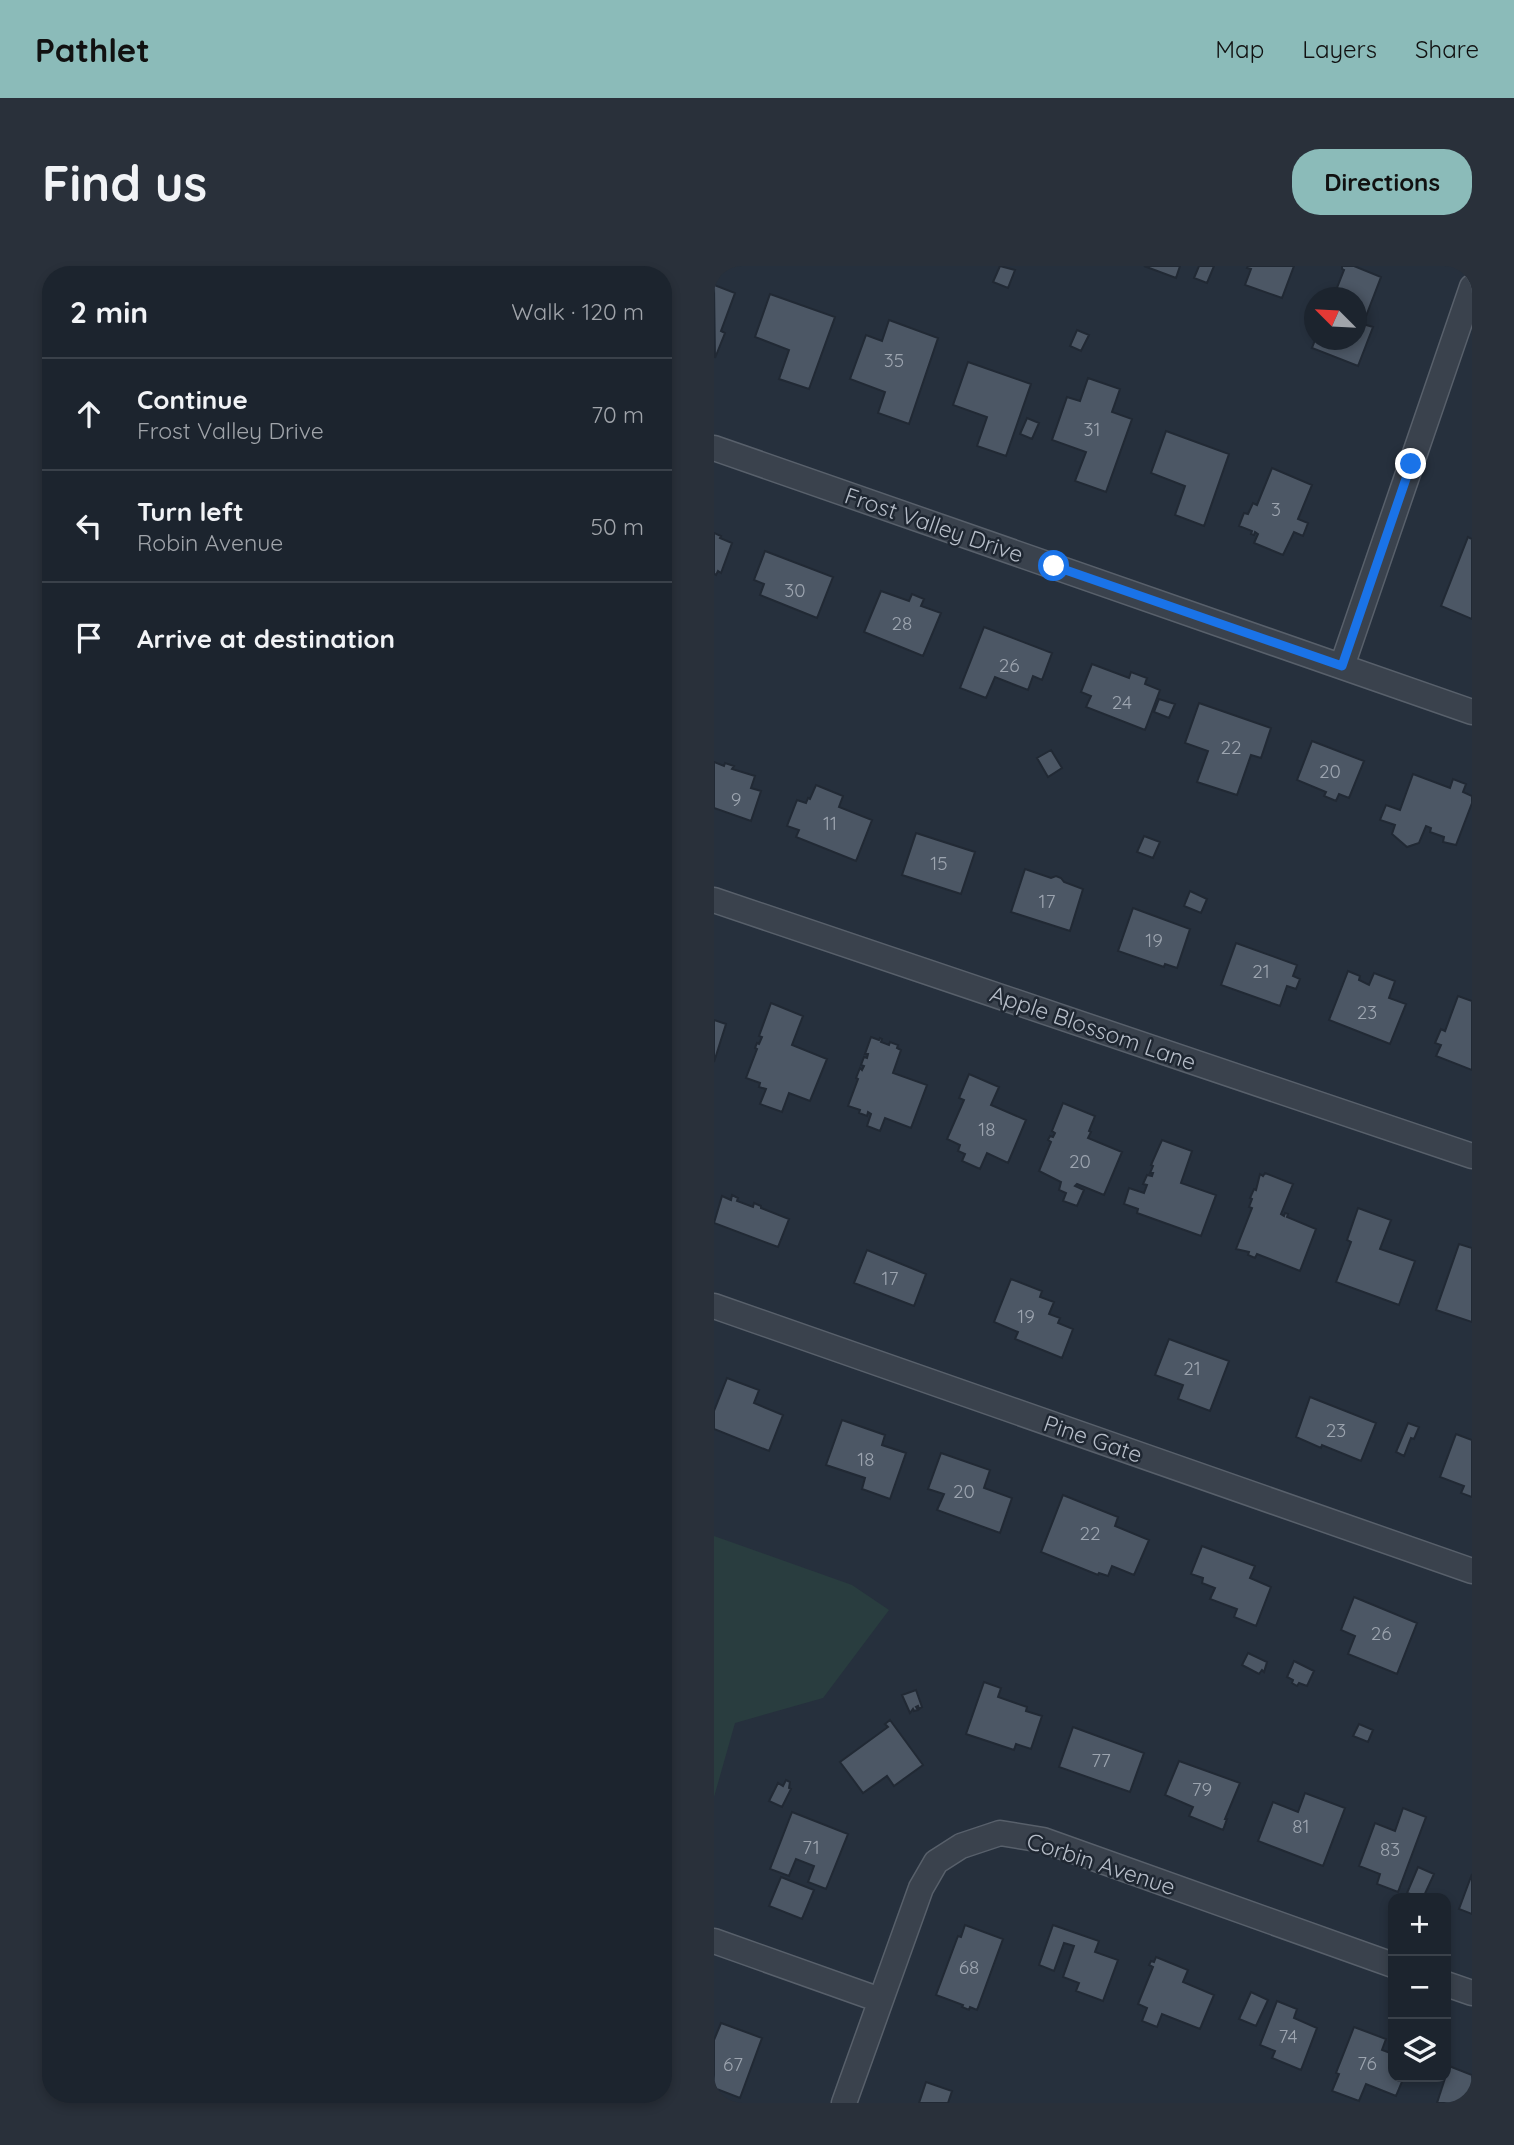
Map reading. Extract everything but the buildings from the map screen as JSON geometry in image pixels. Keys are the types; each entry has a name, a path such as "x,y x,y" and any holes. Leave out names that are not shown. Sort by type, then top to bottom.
{"street":[{"path":"1342,666 1472,287"},
{"name":"Frost Valley Drive","path":"714,448 1472,712"},
{"name":"Apple Blossom Lane","path":"714,900 1472,1156"},
{"name":"Pine Gate","path":"714,1306 1472,1572"},
{"name":"Corbin Avenue","path":"844,2103 921,1888 936,1862 961,1846 1000,1833 1043,1840 1388,1963"},
{"path":"714,1941 880,2000"},
{"path":"1451,1986 1472,1993"}],"green space":[{"path":"714,1536 852,1585 889,1610 823,1698 735,1723 714,1797"}],"route":[{"path":"1054,566 1342,666 1411,464"}]}
